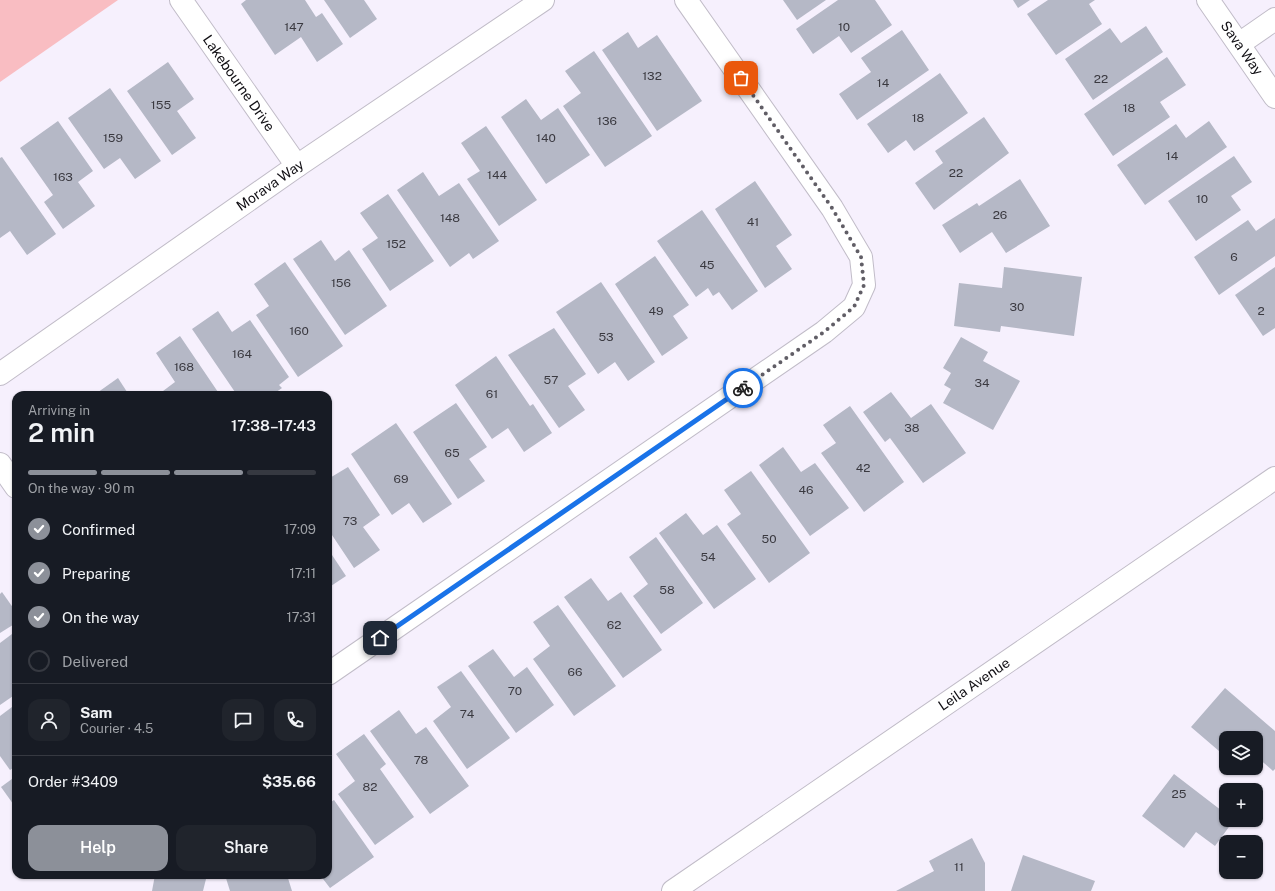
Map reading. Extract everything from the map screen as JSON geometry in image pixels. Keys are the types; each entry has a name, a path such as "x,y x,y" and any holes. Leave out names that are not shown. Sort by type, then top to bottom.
{"street":[{"name":"Lakebourne Drive","path":"181,0 297,166"},
{"name":"Morava Way","path":"0,374 297,166 543,0"},
{"path":"332,671 824,332 854,307 864,285 861,257 832,208 686,0"},
{"name":"Sava Way","path":"1208,0 1275,97"},
{"path":"1239,44 1275,20"},
{"path":"0,464 12,481"},
{"name":"Leila Avenue","path":"673,891 1275,478"}],"shaded area":[{"path":"0,0 118,0 0,82"}],"building":[{"path":"246,0 305,0 316,17 322,13 343,44 317,62 301,37 275,55 241,4"},
{"path":"324,0 364,0 377,19 350,38"},
{"path":"783,0 826,0 797,20"},
{"path":"838,0 875,0 892,25 851,53 839,36 813,54 796,29"},
{"path":"1013,0 1030,0 1018,8"},
{"path":"1048,0 1095,0 1089,4 1102,24 1056,55 1027,14"},
{"path":"1146,26 1163,52 1093,100 1065,59 1110,28 1121,43"},
{"path":"902,30 929,70 857,120 839,94 871,72 861,58"},
{"path":"628,32 638,48 657,35 702,101 657,131 602,50"},
{"path":"594,51 652,136 605,167 563,106 581,93 565,71"},
{"path":"1167,57 1186,85 1160,102 1170,117 1113,156 1084,114"},
{"path":"168,62 194,99 177,111 196,138 172,155 127,91"},
{"path":"940,73 968,113 914,151 906,140 888,153 867,124"},
{"path":"110,88 161,161 135,179 120,158 104,169 68,118"},
{"path":"526,99 541,120 558,108 590,155 546,184 501,117"},
{"path":"984,117 1009,153 934,210 915,183 943,163 935,151"},
{"path":"58,121 93,171 78,182 95,206 63,229 44,202 53,195 20,148"},
{"path":"1209,121 1227,147 1145,205 1117,165 1176,124 1186,138"},
{"path":"486,126 537,200 499,226 467,179 480,171 461,143"},
{"path":"1234,156 1252,182 1231,196 1241,210 1196,241 1168,201"},
{"path":"2,157 56,234 27,255 10,231 0,238 0,158"},
{"path":"423,172 439,196 459,183 499,241 473,259 469,253 450,267 397,190"},
{"path":"1020,179 1050,226 1006,253 992,232 960,253 942,225 977,203 979,206"},
{"path":"755,181 792,235 776,246 792,269 765,288 715,209"},
{"path":"388,194 434,261 390,291 362,249 378,238 360,213"},
{"path":"702,210 758,291 732,310 719,292 713,296 708,288 696,297 657,241"},
{"path":"1275,218 1275,256 1219,295 1194,257 1248,220 1256,231"},
{"path":"321,240 335,261 349,250 387,306 345,335 293,259"},
{"path":"655,256 689,305 673,316 688,338 662,356 615,284"},
{"path":"285,262 343,346 298,377 256,315 269,306 254,284"},
{"path":"1004,267 1082,277 1074,336 1001,326 1000,332 954,326 959,283 1002,288"},
{"path":"1275,267 1275,328 1263,336 1235,295"},
{"path":"601,282 655,362 628,381 615,362 598,374 556,312"},
{"path":"218,311 232,332 250,320 289,377 279,385 282,388 278,391 234,391 192,329"},
{"path":"554,328 586,374 568,386 585,410 559,428 508,355"},
{"path":"180,336 217,391 163,391 175,382 156,353"},
{"path":"961,337 988,352 983,361 1020,381 993,430 943,403 951,389 944,385 951,373 943,368"},
{"path":"496,356 530,406 533,404 552,433 524,452 508,428 492,439 455,385"},
{"path":"118,378 126,391 100,391"},
{"path":"891,392 911,418 931,404 966,453 923,483 890,438 885,442 863,412"},
{"path":"456,403 487,447 469,459 485,481 458,499 413,432"},
{"path":"850,406 904,482 864,512 821,453 836,443 823,425"},
{"path":"396,423 452,504 423,523 409,503 392,515 351,454"},
{"path":"783,447 801,472 815,463 849,508 810,536 759,465"},
{"path":"348,467 380,515 363,527 380,550 354,568 332,535 332,477"},
{"path":"751,471 810,553 769,583 727,524 741,514 724,490"},
{"path":"686,513 703,535 717,525 756,579 714,609 659,533"},
{"path":"656,537 703,603 661,634 633,596 648,584 629,557"},
{"path":"332,555 346,576 332,585"},
{"path":"591,578 608,601 621,592 662,650 623,678 564,597"},
{"path":"2,592 12,606 12,626 0,633 0,594"},
{"path":"558,605 616,686 574,716 533,659 550,646 533,622"},
{"path":"12,634 12,697 0,705 0,643"},
{"path":"493,649 514,677 527,667 554,705 516,733 468,666"},
{"path":"461,671 510,738 467,769 433,721 451,707 437,687"},
{"path":"1225,688 1275,731 1275,769 1273,771 1263,762 1263,731 1219,731 1219,751 1191,727"},
{"path":"12,707 12,769 10,770 0,756 0,716"},
{"path":"399,710 416,734 426,727 469,786 430,814 370,731"},
{"path":"364,734 386,764 380,769 414,817 375,845 338,794 355,781 336,754"},
{"path":"1174,774 1219,809 1219,827 1229,827 1223,835 1219,835 1219,841 1215,846 1196,832 1184,848 1142,816"},
{"path":"12,779 12,802 1,787"},
{"path":"334,800 374,857 330,888 323,879 332,879 332,801"},
{"path":"972,838 985,863 985,891 896,891 934,871 929,861"},
{"path":"1023,855 1095,881 1091,891 1011,891"},
{"path":"154,879 206,879 203,891 152,891"},
{"path":"226,879 288,879 292,891 230,891"}],"way so far":[{"path":"741,78 846,230 861,257 864,285 854,307 824,332 743,388"}],"route":[{"path":"380,638 743,388"}]}
